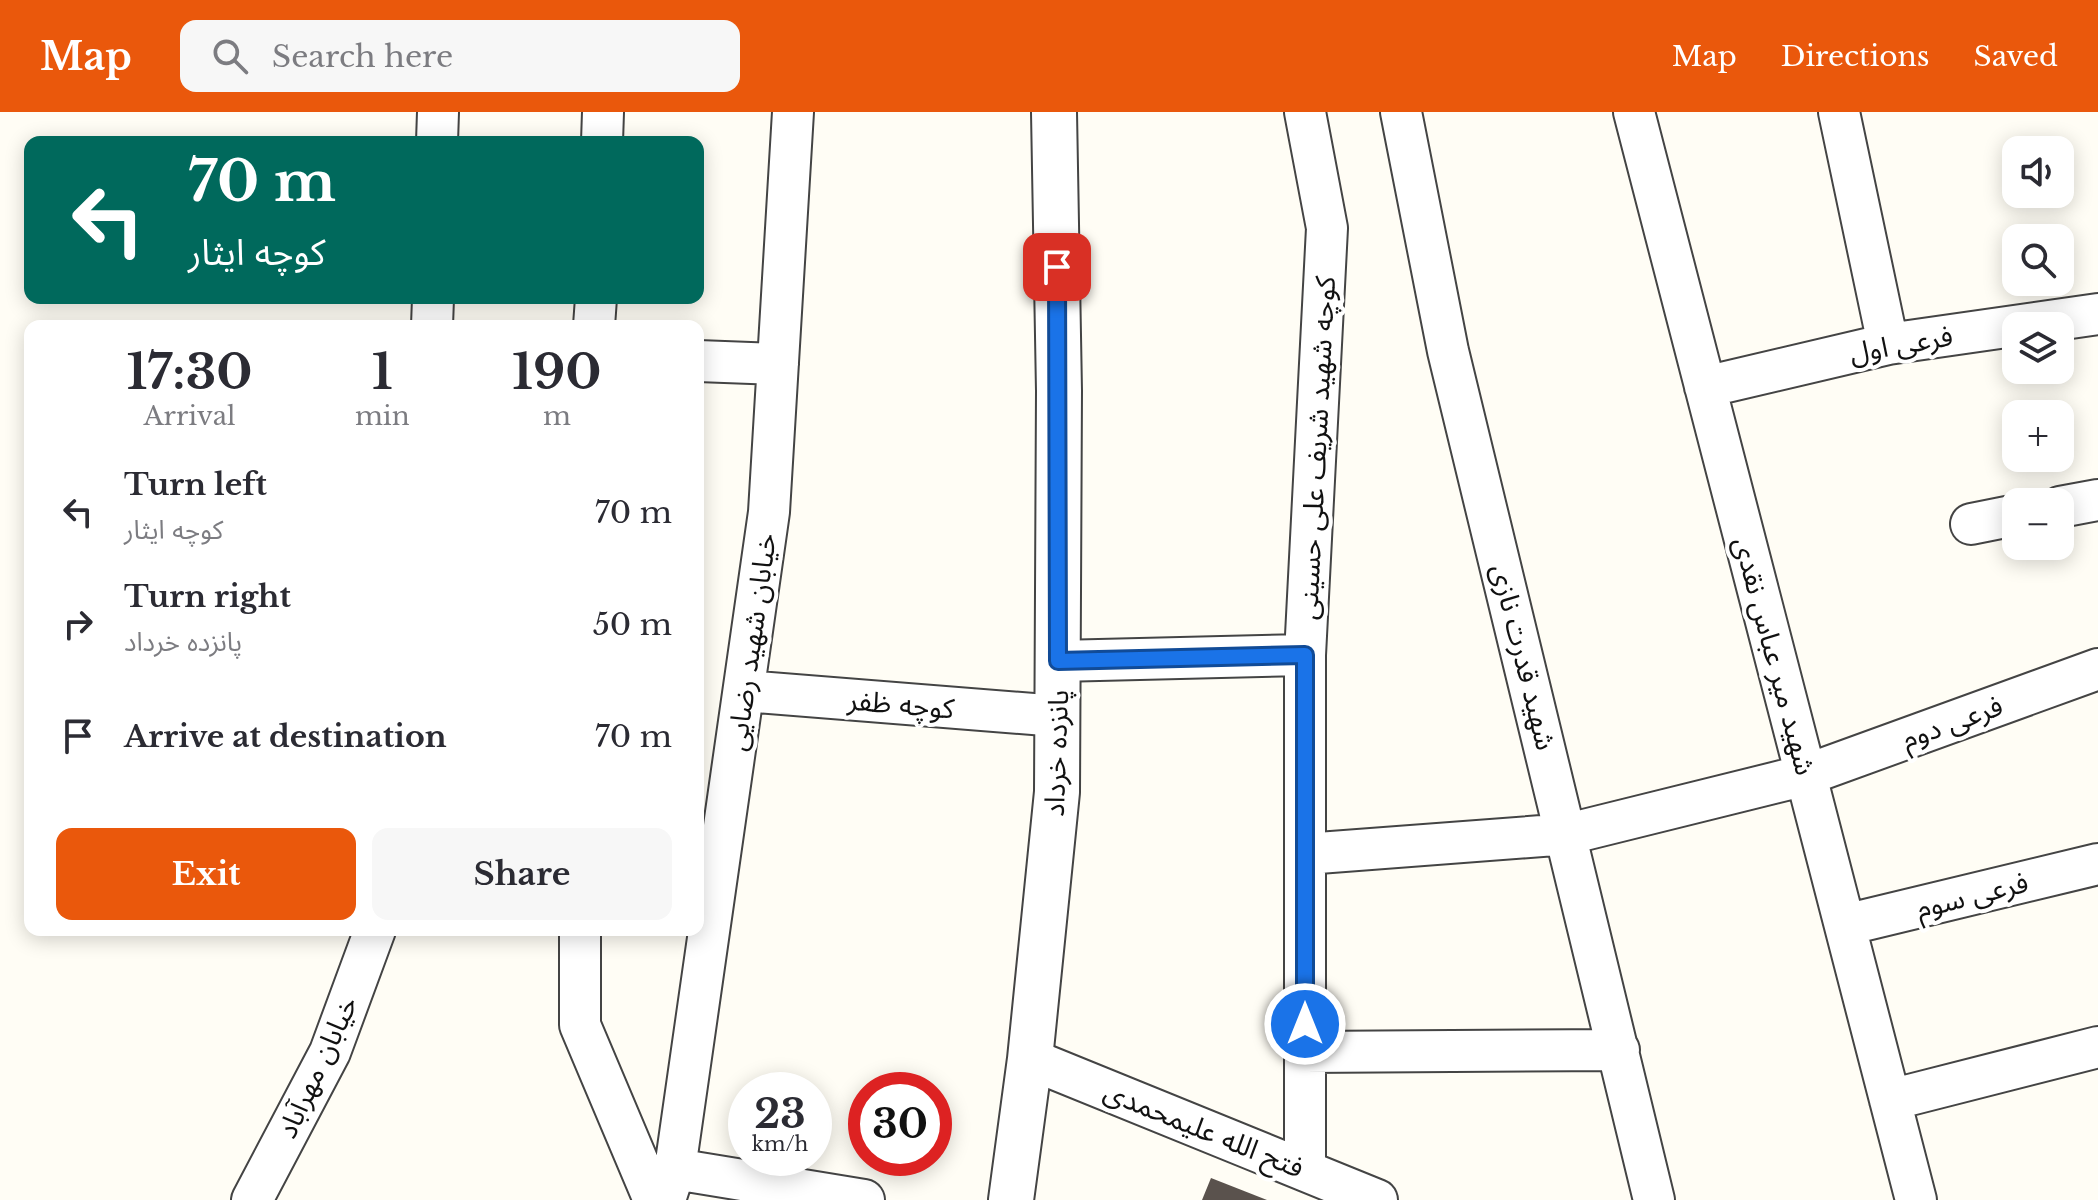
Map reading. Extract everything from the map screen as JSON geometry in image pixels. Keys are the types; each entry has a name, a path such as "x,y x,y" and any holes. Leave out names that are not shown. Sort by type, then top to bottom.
{"street":[{"path":"437,136 438,112"},
{"path":"602,136 603,112"},
{"name":"خیابان شهید رضایی","path":"665,1190 744,691 769,512 793,112"},
{"name":"پانزده خرداد","path":"1011,1200 1030,1059 1057,792 1059,391 1054,112"},
{"name":"کوچه شهید شریف علی حسینی","path":"1305,112 1327,228 1305,655 1305,1170"},
{"name":"شهید قدرت نازی","path":"1401,112 1448,351 1568,834 1654,1200"},
{"name":"شهید میر عباس نقدی","path":"1634,112 1916,1200"},
{"path":"1839,112 1888,344"},
{"name":"فرعی اول","path":"1705,387 1888,344 2098,314"},
{"path":"704,361 778,364"},
{"path":"2074,504 2098,500"},
{"path":"1971,524 2002,518"},
{"path":"1058,661 1305,655"},
{"name":"فرعی دوم","path":"1305,854 1568,834 1806,775 2098,669"},
{"name":"کوچه ظفر","path":"744,691 1058,716"},
{"name":"فرعی سوم","path":"1845,925 2098,864"},
{"name":"خیابان مهرآباد","path":"252,1200 330,1052 373,936"},
{"path":"580,936 580,1025 665,1190 864,1200"},
{"path":"1890,1100 2098,1047"},
{"path":"1305,1052 1619,1050"},
{"name":"فتح الله علیمحمدی","path":"1030,1059 1377,1200"}],"building":[{"path":"1211,1178 1267,1200 1202,1200"}],"route":[{"path":"1057,267 1058,661 1305,655 1305,1024"}]}
